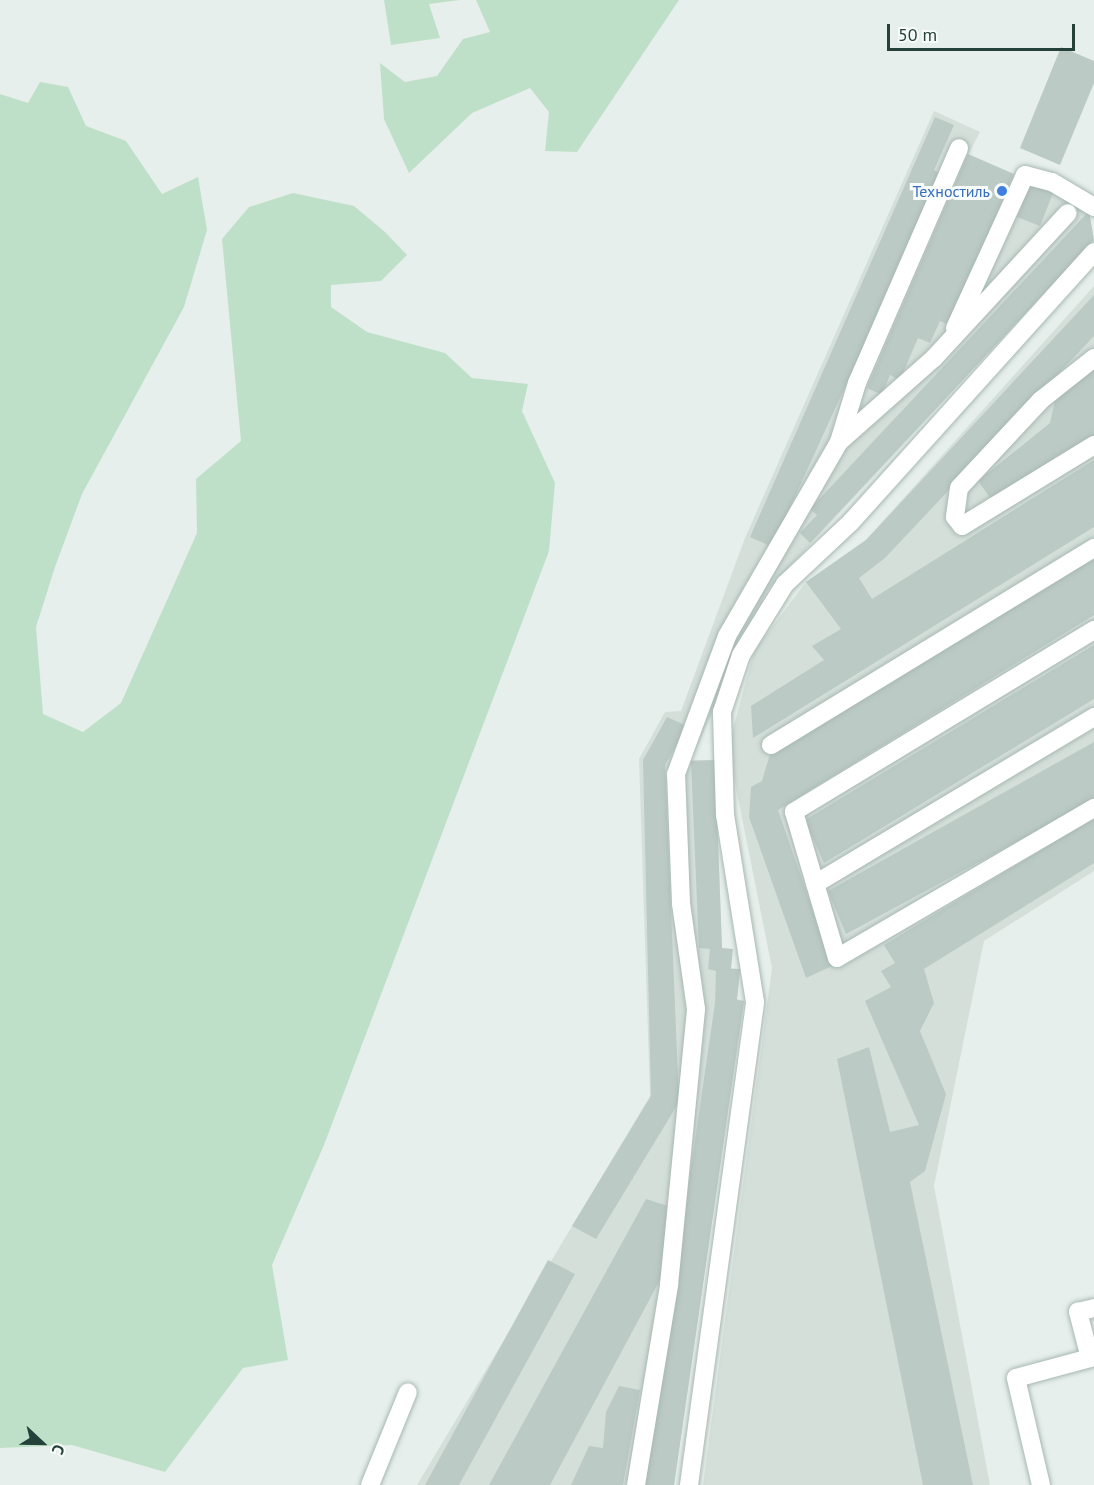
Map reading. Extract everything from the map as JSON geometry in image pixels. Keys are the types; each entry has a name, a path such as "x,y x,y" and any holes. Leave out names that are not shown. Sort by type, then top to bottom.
{"lane":[{"path":"636,1485 669,1285 695,1020 681,903 676,774 727,636 839,442 857,383 959,148"},
{"path":"948,343 1025,175 1052,182 1094,207"},
{"path":"839,442 948,343 1068,213"},
{"path":"689,1485 754,1002 725,815 722,712 741,655 784,584 850,522 1094,252"},
{"path":"1094,348 959,488 956,517 962,526 1094,445"},
{"path":"1069,374 1094,358"},
{"path":"771,745 1094,548"},
{"path":"1094,630 794,812 837,958 1094,808"},
{"path":"815,884 1094,717"},
{"path":"1041,1485 1016,1378 1090,1358 1078,1312 1094,1308"},
{"path":"370,1485 408,1392"}],"shaded area":[{"path":"934,111 980,132 968,155 1089,211 1094,240 766,592 691,760 715,760 722,948 731,968 740,969 737,999 744,1001 674,1485 417,1485 650,1096 639,759 665,712 681,711 745,538"},
{"path":"1094,286 1094,871 984,941 934,1186 990,1485 703,1485 772,968 728,748 754,651 806,582 866,540"}],"green space":[{"path":"384,0 460,0 429,4 440,38 391,45"},
{"path":"476,0 679,0 577,152 545,151 549,112 530,88 472,113 409,173 384,119 380,63 405,82 437,76 463,39 490,32"},
{"path":"40,82 68,87 86,126 126,141 162,194 198,177 207,230 184,307 82,494 55,567 36,627 43,714 83,732 121,703 197,533 196,479 241,441 222,239 249,207 293,193 354,206 385,232 407,255 381,281 331,285 331,307 367,332 445,353 472,378 528,384 522,411 555,483 549,551 324,1145 272,1265 288,1360 243,1368 165,1472 72,1445 0,1448 0,94 28,103"}],"building":[{"path":"1061,47 1094,61 1094,83 1060,165 1020,148"},
{"path":"935,117 954,125 934,170 942,174 772,547 750,537"},
{"path":"968,154 1014,174 949,325 940,321 930,343 918,338 900,380 890,375 882,395 867,388"},
{"path":"1031,184 1053,193 1040,226 1017,217"},
{"path":"1089,211 1094,240 810,543 800,533 817,515 810,509"},
{"path":"1094,295 1094,336 885,558 859,578 872,599 1094,460 1094,527 753,738 751,706 824,660 812,646 841,629 806,582 866,540"},
{"path":"1094,367 1094,437 994,503 978,481 1050,423 1057,390"},
{"path":"1094,557 1094,615 778,810 832,966 806,978 749,817 751,787 762,781 770,754"},
{"path":"1094,645 1094,699 824,863 805,820"},
{"path":"667,717 687,726 665,765 679,1102 596,1239 572,1226 651,1096 643,760"},
{"path":"1094,742 1094,800 846,934 828,891"},
{"path":"715,760 722,948 733,949 731,969 740,969 737,1000 744,1001 674,1485 645,1485 715,1003 716,971 708,969 710,949 699,948 691,761"},
{"path":"1094,818 1094,863 924,969 934,1003 920,1031 946,1094 925,1171 910,1182 973,1485 923,1485 837,1059 869,1047 890,1132 919,1125 865,1001 891,987 881,971 895,963 884,945"},
{"path":"646,1199 668,1206 660,1280 550,1485 489,1485"},
{"path":"548,1260 575,1274 459,1485 425,1485"},
{"path":"619,1386 640,1390 623,1485 571,1485 589,1446 603,1448 606,1412"}],"place":[{"name":"Техностиль","path":"1002,191"}]}
